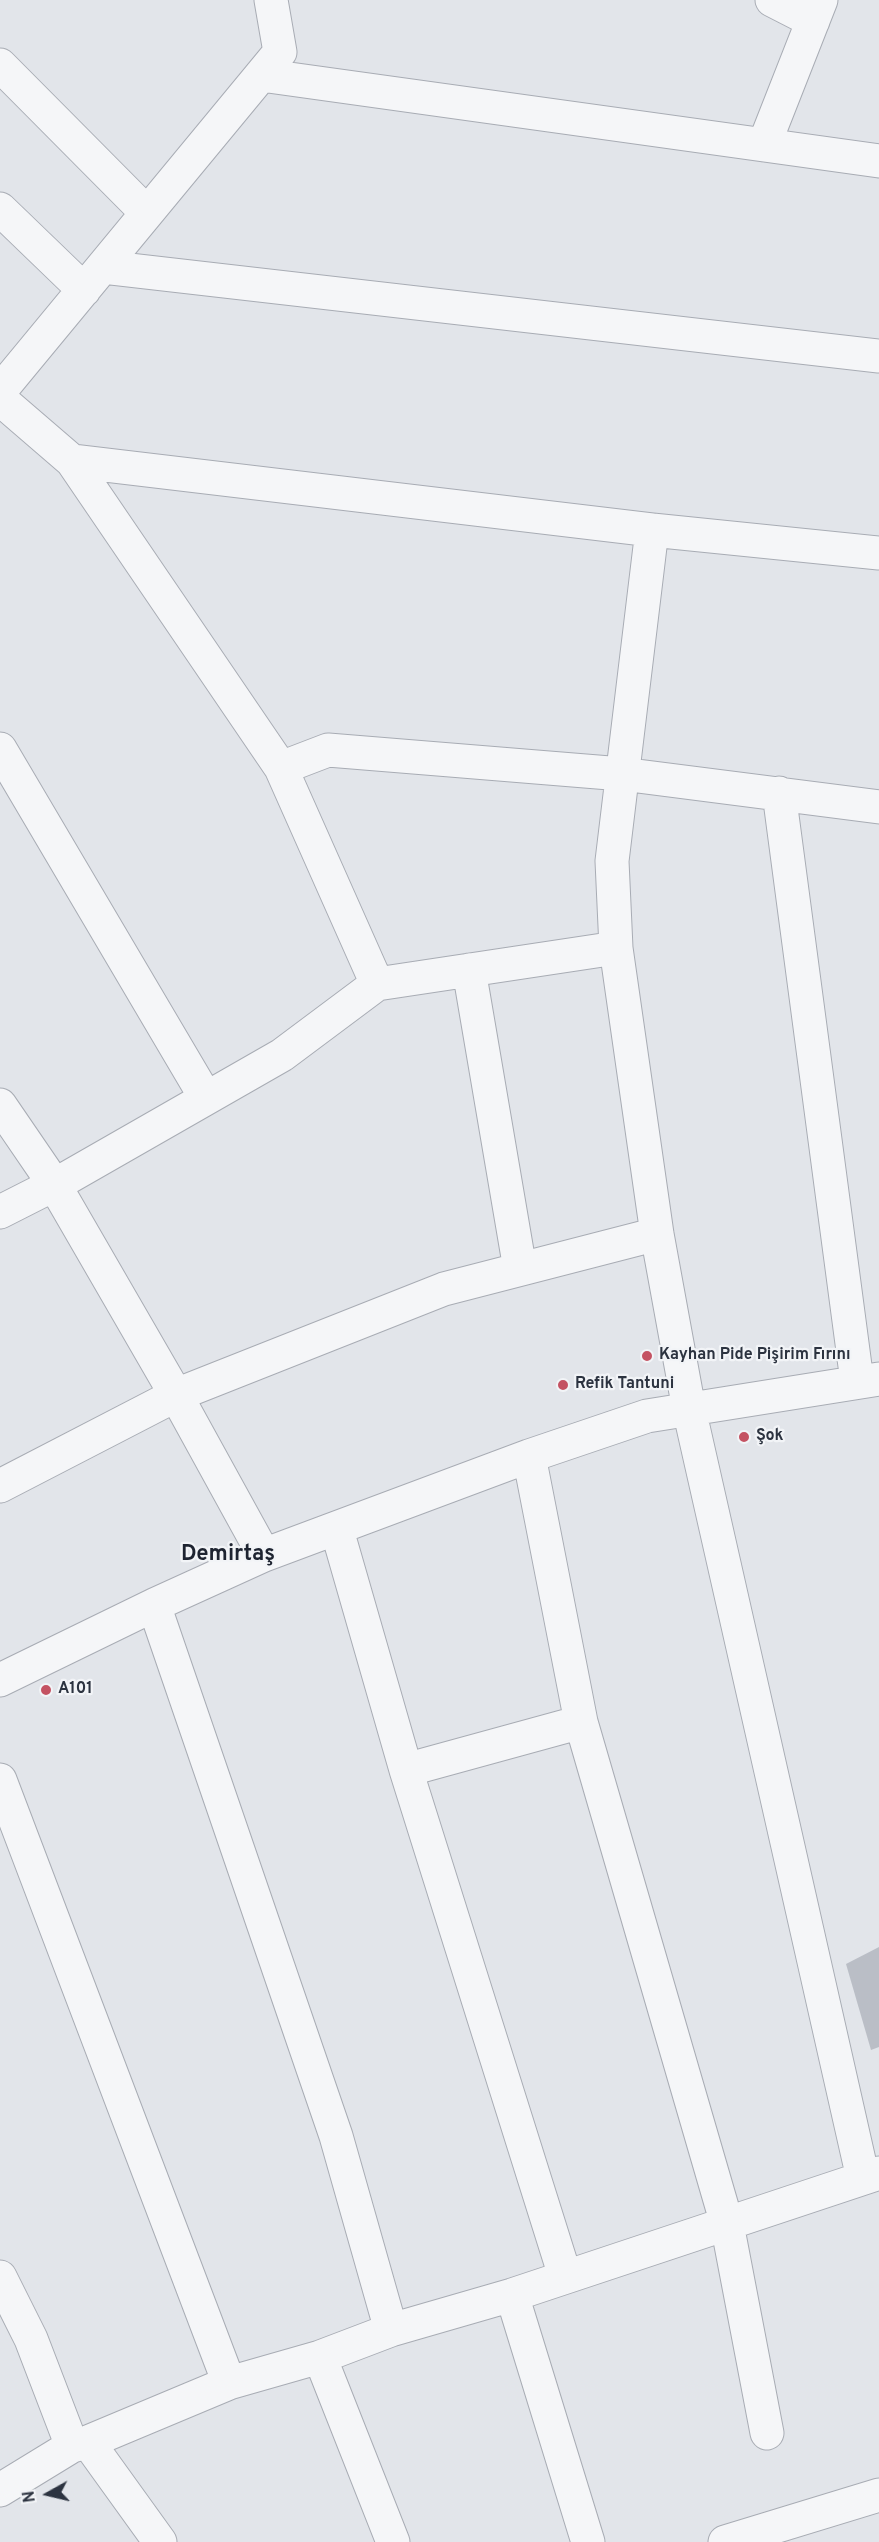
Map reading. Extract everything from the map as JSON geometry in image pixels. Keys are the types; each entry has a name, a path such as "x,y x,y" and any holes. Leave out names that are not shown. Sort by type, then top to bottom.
{"street":[{"path":"271,0 280,52 2,386 72,461 281,768 377,984"},
{"path":"764,145 817,10 772,0"},
{"path":"0,65 147,213"},
{"path":"261,75 879,161"},
{"path":"0,209 93,279 879,356"},
{"path":"72,461 652,530 879,553"},
{"path":"0,2490 80,2444 229,2383 320,2357 391,2330 512,2295 871,2175 689,1409 657,1234 616,948 612,861 652,530"},
{"path":"0,749 206,1098"},
{"path":"281,768 328,750 622,774 879,807"},
{"path":"0,1680 154,1605 264,1555 337,1530 529,1456 647,1416 868,1380 779,793"},
{"path":"0,1212 54,1184 282,1055 377,984 616,948"},
{"path":"469,970 520,1269"},
{"path":"0,1106 54,1184 176,1395 264,1555"},
{"path":"0,1486 176,1395 444,1289 657,1234"},
{"path":"529,1456 581,1722 727,2224 767,2433"},
{"path":"337,1530 406,1770 566,2276"},
{"path":"154,1605 336,2136 391,2330"},
{"path":"406,1770 581,1722"},
{"path":"0,1780 229,2383"},
{"path":"0,2277 80,2444 160,2542"},
{"path":"512,2295 588,2542"},
{"path":"320,2357 393,2542"},
{"path":"724,2542 879,2495"}],"building":[{"path":"879,1947 879,2047 871,2050 846,1964"}],"place":[{"name":"Kayhan Pide Pişirim Fırını","path":"647,1356"},
{"name":"Refik Tantuni","path":"563,1385"},
{"name":"Şok","path":"744,1437"},
{"name":"A101","path":"46,1690"}],"district":[{"name":"Demirtaş","path":"228,1556"}]}
